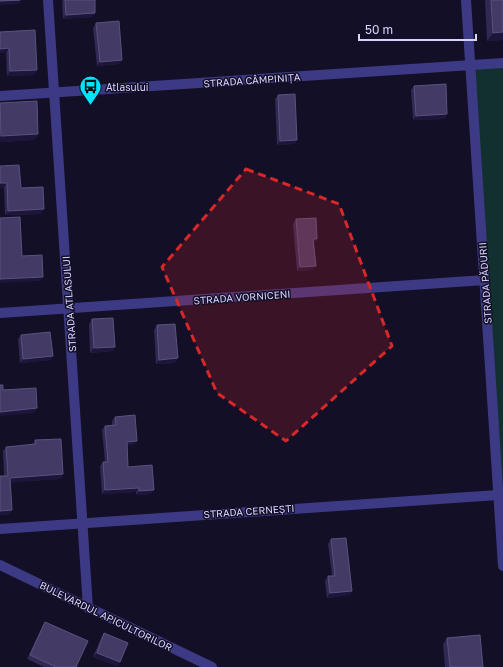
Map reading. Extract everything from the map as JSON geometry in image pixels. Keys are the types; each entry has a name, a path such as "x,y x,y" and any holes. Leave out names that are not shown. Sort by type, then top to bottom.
{"street":[{"name":"STRADA ATLASULUI","path":"48,0 88,608"},
{"name":"STRADA PĂDURII","path":"466,0 503,566"},
{"name":"STRADA CÂMPINIȚA","path":"0,96 503,63"},
{"name":"STRADA VORNICENI","path":"0,313 485,280"},
{"name":"STRADA CERNEȘTI","path":"0,529 498,495"},
{"name":"BULEVARDUL APICULTORILOR","path":"0,565 212,667"}],"highlighted area":[{"path":"246,169 339,204 392,346 286,441 217,393 162,267"}],"green space":[{"path":"503,63 503,498 470,65"}],"building":[{"path":"65,0 95,0 95,13 66,15"},
{"path":"491,0 503,0 503,32 493,33"},
{"path":"119,21 122,60 100,62 96,23"},
{"path":"35,30 37,70 10,71 9,48 0,49 0,32"},
{"path":"446,84 447,114 416,116 414,86"},
{"path":"295,94 297,140 280,141 278,95"},
{"path":"37,101 38,134 1,136 0,103"},
{"path":"19,165 21,188 43,187 44,209 8,211 7,183 0,183 0,166"},
{"path":"20,217 22,256 42,255 43,277 0,279 0,218"},
{"path":"316,218 317,239 313,239 316,266 300,267 296,219"},
{"path":"113,318 115,347 94,348 92,319"},
{"path":"175,324 178,358 159,360 157,325"},
{"path":"50,332 53,356 23,359 21,335"},
{"path":"0,385 3,385 3,390 36,388 37,408 0,412"},
{"path":"135,415 137,441 127,442 128,467 152,465 154,490 139,491 139,488 105,490 103,462 108,462 105,426 116,425 115,417"},
{"path":"61,439 63,474 10,478 12,510 0,511 0,476 8,476 6,447 36,444 35,440"},
{"path":"346,538 352,591 330,593 328,576 335,576 331,539"},
{"path":"45,622 88,641 76,667 56,667 30,655"},
{"path":"104,633 128,643 120,662 97,653"},
{"path":"480,635 483,667 450,667 447,638"}],"place":[{"name":"Atlasului","path":"90,106"}]}
